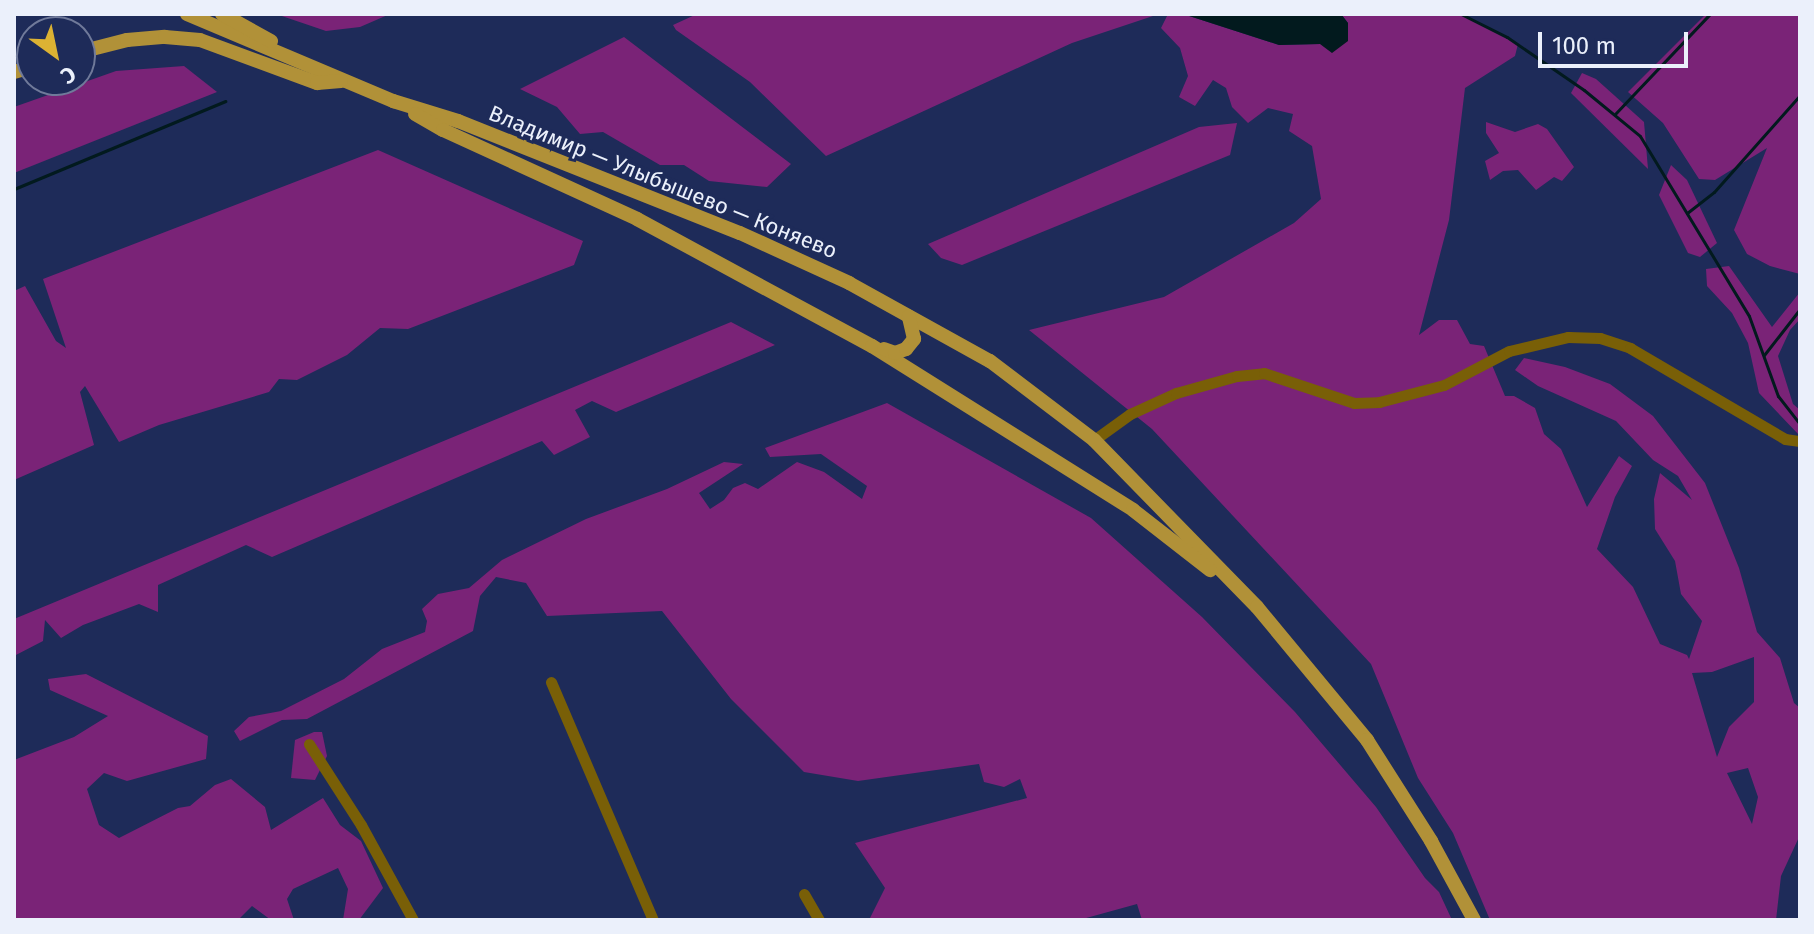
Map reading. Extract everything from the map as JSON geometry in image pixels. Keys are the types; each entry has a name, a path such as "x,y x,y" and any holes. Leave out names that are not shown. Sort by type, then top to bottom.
{"main road":[{"name":"Владимир — Улыбышево — Коняево","path":"187,14 393,101 458,121 740,233 849,283 990,361 1094,440 1257,607 1367,740 1396,784 1474,920"},
{"path":"222,14 345,81"},
{"path":"96,48 127,40 165,37 200,40 317,83 345,81"},
{"name":"Владимир — Улыбышево — Коняево","path":"393,101 443,130 637,219 872,346 1133,510 1205,566 1293,651"},
{"name":"Владимир — Улыбышево — Коняево","path":"872,346 895,353 906,349 914,339 909,317"}],"street":[{"path":"1094,440 1130,414 1176,393 1237,376 1264,373 1354,403 1379,402 1444,385 1509,351 1568,337 1600,338 1630,348 1785,439 1800,441"},
{"path":"551,682 653,920"},
{"path":"309,744 361,825 413,920"},
{"path":"804,894 819,920"}],"shaded area":[{"path":"276,14 390,14 360,27 326,31"},
{"path":"697,14 1159,14 1072,43 826,156 750,82 673,25"},
{"path":"1168,14 1183,14 1279,45 1320,44 1348,23 1341,14 1461,14 1518,44 1515,56 1465,88 1449,220 1419,335 1439,320 1457,320 1470,344 1484,346 1505,396 1514,396 1535,408 1544,434 1561,449 1587,507 1619,456 1632,466 1615,497 1597,549 1633,587 1660,644 1687,655 1689,659 1702,621 1681,594 1675,561 1655,529 1654,499 1660,473 1692,500 1678,476 1653,460 1616,421 1538,386 1515,370 1524,358 1565,367 1610,384 1653,416 1705,483 1739,568 1757,632 1780,658 1794,703 1800,708 1800,835 1781,876 1776,920 1490,920 1453,833 1418,778 1371,664 1152,429 1029,330 1164,297 1294,223 1321,199 1312,146 1289,131 1293,114 1268,108 1248,123 1232,107 1226,88 1213,80 1195,106 1179,97 1188,76 1180,48 1161,28","holes":["1754,657 1754,702 1729,727 1717,757 1692,673 1712,672","1748,768 1758,797 1752,824 1727,773"]},
{"path":"1183,14 1341,14 1348,23 1348,41 1332,53 1320,44 1279,45"},
{"path":"1706,14 1800,14 1800,274 1770,266 1747,254 1734,230 1767,148 1715,180 1699,179 1663,123 1628,92"},
{"path":"624,37 791,164 767,187 709,181 684,165 660,165 603,132 580,134 557,107 520,89"},
{"path":"184,66 217,92 14,173 14,107 45,96 96,96 96,78 116,71"},
{"path":"1582,73 1596,79 1644,122 1648,169 1571,93"},
{"path":"1486,122 1515,132 1538,124 1547,129 1574,167 1562,181 1554,177 1536,190 1518,170 1503,171 1490,180 1485,161 1499,153 1486,133"},
{"path":"1237,123 1230,155 962,265 941,258 928,244 1199,127"},
{"path":"378,150 583,241 574,265 408,329 380,328 347,355 297,380 279,379 269,392 159,425 119,442 85,386 80,392 94,445 14,480 14,291 25,286 56,341 66,348 43,279"},
{"path":"1671,165 1687,180 1717,243 1700,257 1688,253 1659,195"},
{"path":"1729,266 1772,327 1800,292 1800,319 1790,330 1778,356 1793,404 1800,410 1799,435 1759,393 1748,343 1732,313 1707,286 1706,269"},
{"path":"731,322 775,345 616,412 592,401 575,410 590,437 554,455 542,441 272,557 246,545 158,585 158,612 139,604 83,625 61,638 45,620 43,641 14,656 14,619"},
{"path":"887,403 1091,518 1202,617 1295,712 1376,807 1425,878 1439,892 1452,920 1142,920 1137,904 1079,920 869,920 885,888 855,843 1027,798 1020,779 1004,787 984,782 979,764 858,781 804,772 731,699 662,611 547,616 526,583 496,577 480,596 473,631 307,719 282,720 240,741 234,731 249,717 281,711 344,679 382,649 425,632 427,621 422,609 438,594 469,588 502,560 586,519 667,489 724,462 743,464 699,493 710,509 724,500 733,488 745,483 758,489 797,462 824,472 862,499 867,486 821,454 770,457 765,448"},
{"path":"86,674 208,736 206,759 127,781 104,773 87,789 99,825 119,838 178,808 190,806 215,785 231,779 265,807 271,830 323,798 340,825 361,841 383,888 359,920 343,920 348,889 338,868 293,889 287,899 294,920 271,920 252,906 238,920 14,920 14,760 74,737 108,716 50,690 48,679"},
{"path":"322,732 327,756 315,780 291,778 295,740"}],"waterway":[{"path":"1461,14 1507,37 1584,90 1640,136 1749,316 1778,396 1800,424"},
{"path":"1615,114 1710,14"},
{"path":"1687,213 1714,192 1800,95"},
{"path":"14,189 225,101"},
{"path":"1764,355 1800,309"}]}
